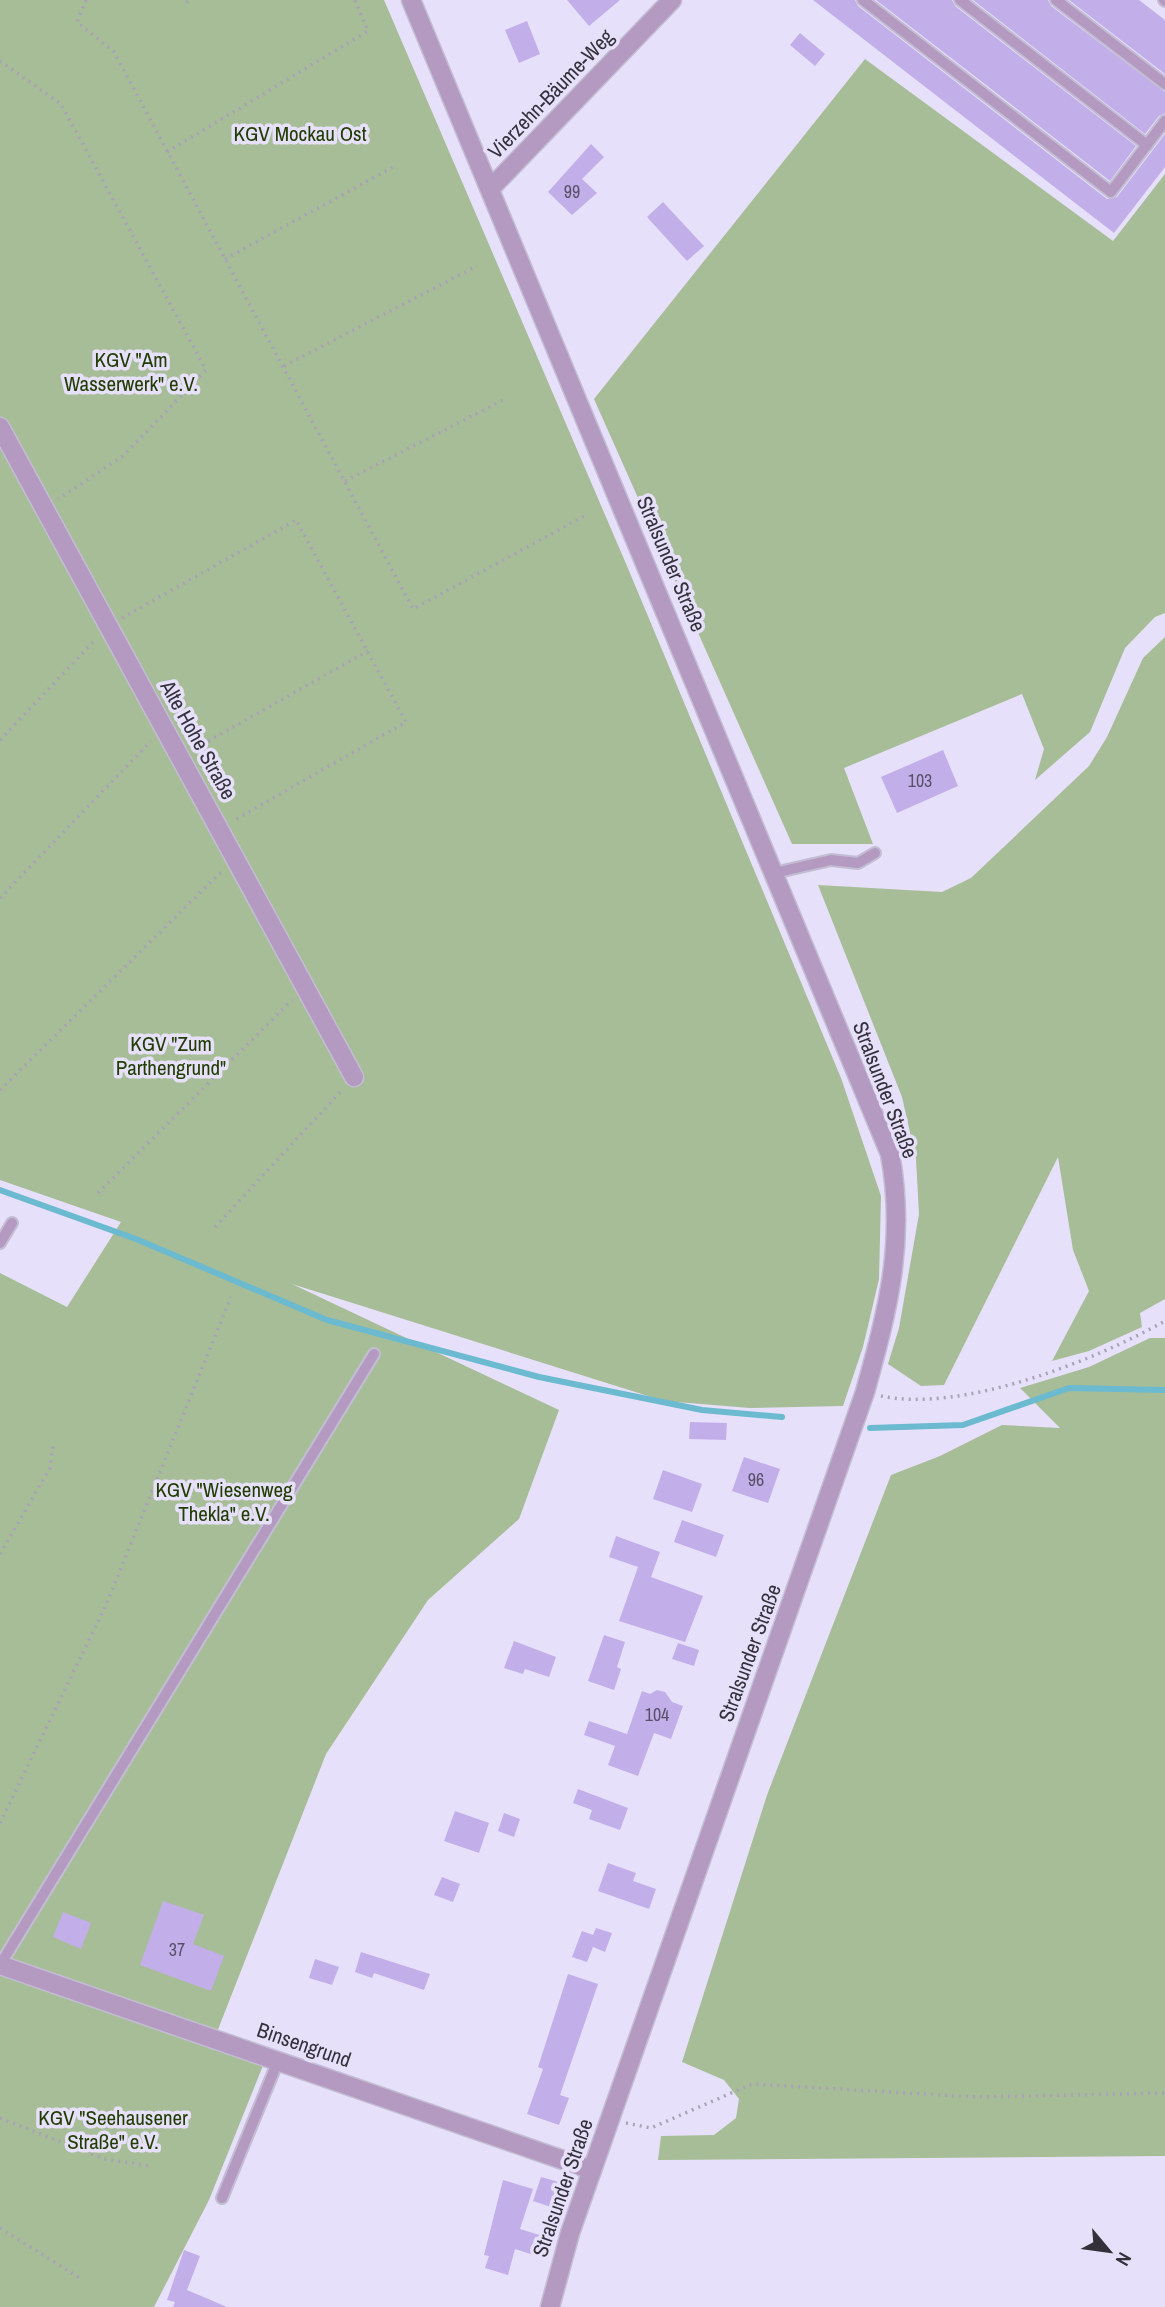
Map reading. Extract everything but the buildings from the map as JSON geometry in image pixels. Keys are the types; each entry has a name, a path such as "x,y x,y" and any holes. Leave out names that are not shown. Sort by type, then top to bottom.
{"street":[{"name":"Stralsunder Straße","path":"411,0 890,1154 894,1177 897,1246 892,1283 864,1392 592,2170 554,2284 550,2307"},
{"name":"Vierzehn-Bäume-Weg","path":"491,189 672,0"},
{"name":"Alte Hohe Straße","path":"0,427 354,1077"},
{"name":"Binsengrund","path":"0,1965 592,2170"}],"lane":[{"path":"863,0 1111,192 1165,121"},
{"path":"960,0 1147,145"},
{"path":"1056,0 1165,84"},
{"path":"774,873 831,860 858,863 875,853"},
{"path":"0,1242 12,1223"},
{"path":"0,1965 374,1354"},
{"path":"222,2197 278,2060"}],"path":[{"path":"86,0 77,22 114,52 413,609 588,514"},
{"path":"167,152 368,31 355,0"},
{"path":"0,61 61,104 206,370 123,456 45,508"},
{"path":"225,259 393,167"},
{"path":"284,366 477,266"},
{"path":"345,481 503,400"},
{"path":"0,740 109,625 296,520 406,722 220,828"},
{"path":"181,757 368,651"},
{"path":"0,898 164,727"},
{"path":"0,1090 236,858"},
{"path":"98,1193 305,986"},
{"path":"215,1227 354,1077"},
{"path":"0,1823 106,1605 231,1297"},
{"path":"864,1392 924,1400 977,1392 1090,1358 1165,1321"},
{"path":"0,1554 50,1468 53,1446"},
{"path":"610,2121 651,2128 752,2084 976,2097 1165,2093"},
{"path":"0,2118 106,2159 149,2166"},
{"path":"0,2228 83,2280"}],"green space":[{"path":"0,0 384,0 627,566 841,1078 881,1196 879,1279 863,1347 843,1406 750,1408 664,1401 292,1284 559,1410 519,1519 428,1600 326,1754 217,2032 0,1961 0,1273 67,1307 121,1222 0,1180"},
{"path":"865,59 1113,241 1165,174 1165,613 1155,617 1125,648 1090,732 1035,780 1044,749 1022,694 844,768 873,844 792,844 594,399"},
{"path":"1165,637 1165,1299 1140,1313 1142,1327 1089,1351 1052,1361 1089,1291 1073,1250 1058,1157 944,1385 921,1386 888,1364 899,1328 919,1214 916,1159 902,1097 818,885 942,892 971,878 1089,766 1107,737 1143,658"},
{"path":"1150,1338 1165,1338 1165,2156 658,2160 661,2136 714,2135 736,2118 739,2099 724,2080 682,2062 767,1795 891,1475 940,1456 1002,1425 1060,1428 1020,1388 1089,1367"},
{"name":"KGV \"Seehausener Straße\" e.V.","path":"0,1970 264,2063 209,2200 154,2307 0,2307"}],"waterway":[{"path":"0,1190 136,1239 327,1320 539,1377 702,1410 782,1417"},
{"path":"870,1428 963,1425 1069,1388 1165,1390"}],"park label":[{"name":"KGV Mockau Ost","path":"300,134"},
{"name":"KGV \"Am Wasserwerk\" e.V.","path":"131,372"},
{"name":"KGV \"Zum Parthengrund\"","path":"171,1056"},
{"name":"KGV \"Wiesenweg Thekla\" e.V.","path":"224,1502"}]}
